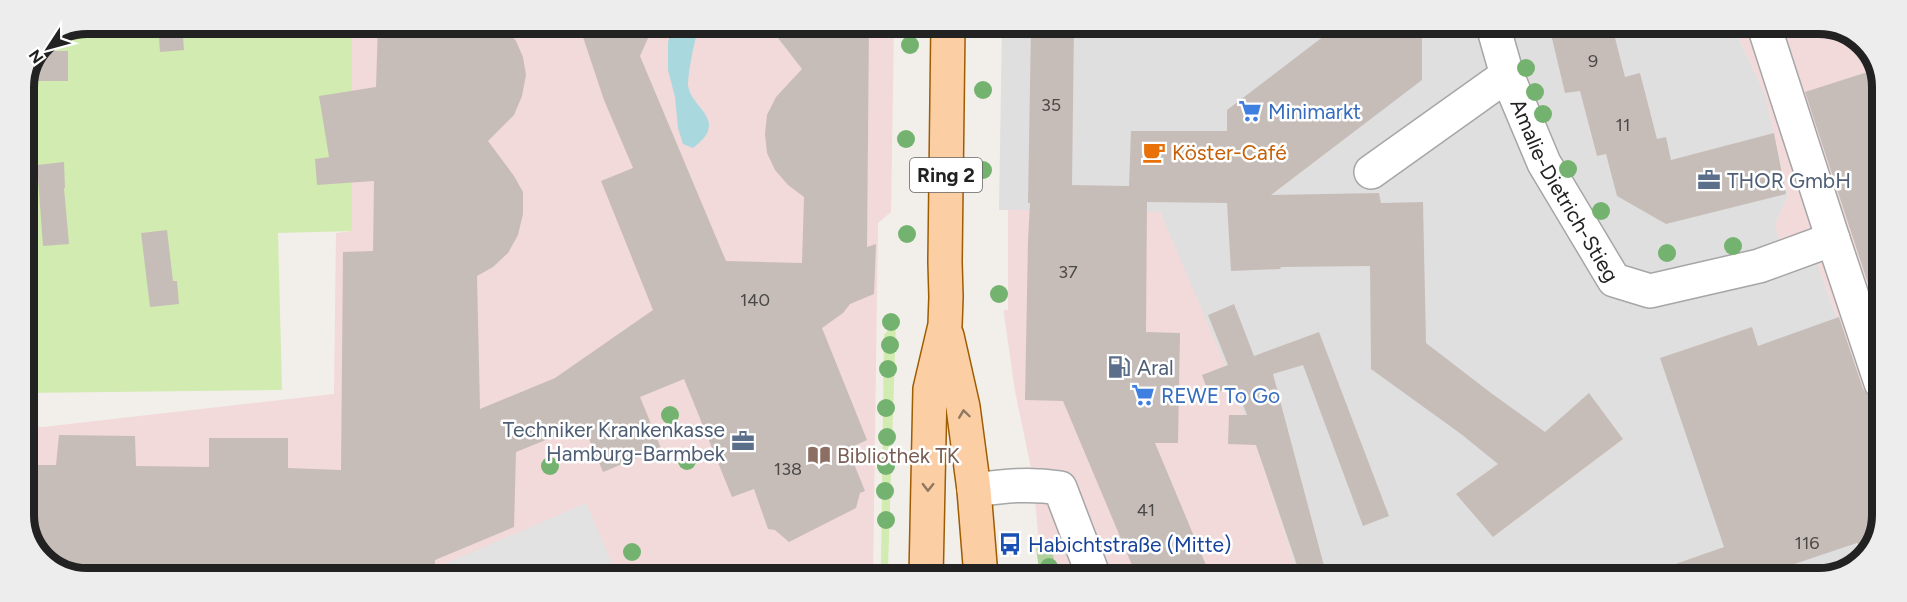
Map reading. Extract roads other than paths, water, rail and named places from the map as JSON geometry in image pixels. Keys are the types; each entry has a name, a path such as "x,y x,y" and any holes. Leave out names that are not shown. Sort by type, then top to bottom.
{"main road":[{"name":"Ring 2","path":"926,567 930,389 945,325 948,34"},
{"name":"Ring 2","path":"945,325 963,407 974,490 980,567"}],"street":[{"name":"Amalie-Dietrich-Stieg","path":"1495,34 1507,75 1544,163 1614,280 1650,291 1759,266 1833,239"},
{"path":"1767,34 1872,356"},
{"path":"1371,172 1507,75"},
{"path":"974,490 1020,484 1060,488 1090,567"}],"water":[{"path":"670,34 697,34 688,85 690,93 706,115 709,130 693,148 683,144 678,128 675,97 668,70 668,42"}],"place":[{"name":"Minimarkt","path":"1250,111"},
{"name":"Köster-Café","path":"1154,152"},
{"name":"THOR GmbH","path":"1709,180"},
{"name":"Aral","path":"1119,367"},
{"name":"REWE To Go","path":"1143,395"},
{"name":"Techniker Krankenkasse Hamburg-Barmbek","path":"743,441"},
{"name":"Bibliothek TK","path":"819,455"},
{"name":"Habichtstraße (Mitte)","path":"1010,544"}]}
